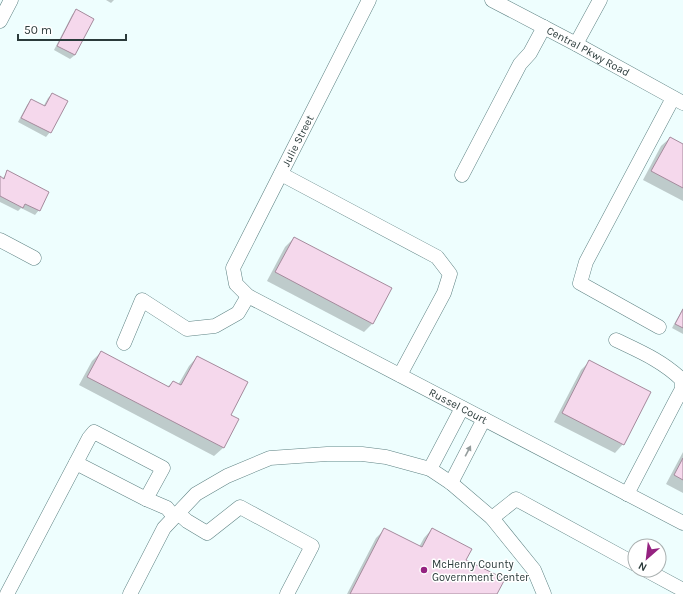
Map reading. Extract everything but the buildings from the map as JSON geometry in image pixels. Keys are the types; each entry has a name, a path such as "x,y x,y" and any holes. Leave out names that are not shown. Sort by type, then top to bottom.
{"street":[{"path":"0,21 11,0"},
{"name":"Julie Street","path":"236,284 232,268 370,0"},
{"name":"Central Pkwy Road","path":"492,0 576,44 678,101"},
{"path":"576,44 600,0"},
{"path":"462,175 520,64 530,53 544,27"},
{"path":"659,327 580,284 586,262 678,101"},
{"path":"281,174 437,257 450,274 444,293 400,375"},
{"path":"0,240 34,258"},
{"name":"Russel Court","path":"236,284 248,296 683,524"},
{"path":"124,342 142,300 188,329 215,326 238,313 248,296"},
{"path":"616,340 649,356 676,374 682,380 682,389 627,494"},
{"path":"430,469 462,408"},
{"path":"451,483 484,419"},
{"path":"7,594 89,438 94,432 163,468 146,499"},
{"path":"130,594 164,528 196,494 227,476 270,458 327,454 362,454 386,457 430,469 451,483 492,518 534,570 544,594"},
{"path":"76,463 146,499 167,508 206,533 240,507 312,546 287,594"},
{"path":"492,518 516,499 627,560"},
{"path":"661,578 683,590"}],"place":[{"name":"McHenry County Government Center","path":"424,570"}]}
